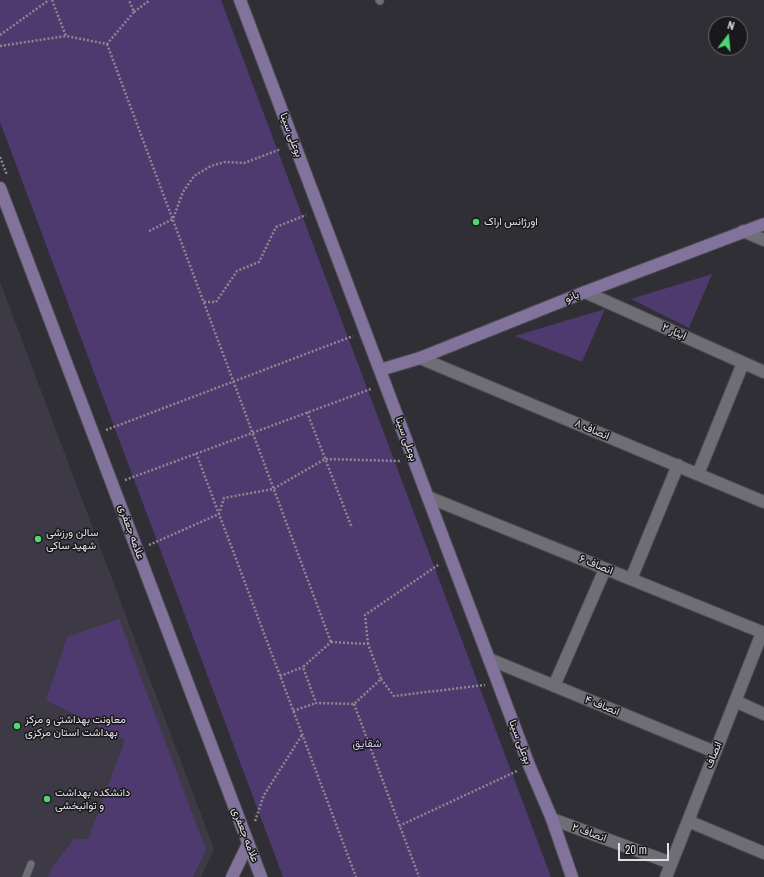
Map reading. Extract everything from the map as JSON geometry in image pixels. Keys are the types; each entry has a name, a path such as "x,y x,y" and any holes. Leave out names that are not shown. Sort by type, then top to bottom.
{"street":[{"name":"بوعلی سینا","path":"240,0 498,684 529,765 552,819 572,877"},
{"name":"علامه جعفری","path":"0,188 261,877"},
{"name":"بانو","path":"380,370 420,358 585,292 764,224"},
{"path":"743,231 764,240"},
{"name":"ایثار ۲","path":"585,292 764,372"},
{"name":"انصاف ۸","path":"420,358 764,502"},
{"path":"698,474 743,363"},
{"path":"631,579 678,465"},
{"name":"انصاف ۶","path":"428,497 763,633"},
{"path":"554,686 605,569"},
{"name":"انصاف","path":"666,877 763,633"},
{"name":"انصاف ۴","path":"489,659 715,752"},
{"path":"735,701 764,714"},
{"name":"انصاف ۲","path":"552,819 671,863"},
{"path":"688,821 764,853"},
{"path":"232,877 248,844"}],"lane":[{"path":"26,877 31,864"}],"path":[{"path":"0,35 49,0"},
{"path":"52,0 66,36"},
{"path":"129,0 134,12"},
{"path":"107,44 134,12 150,0"},
{"path":"0,46 66,36 107,44"},
{"path":"107,44 331,642"},
{"path":"149,231 172,219 182,192 194,176 211,166 225,162 244,163 294,144"},
{"path":"204,302 216,302 237,271 259,262 276,227 320,209"},
{"path":"94,434 366,332"},
{"path":"113,484 386,384"},
{"path":"307,412 352,528"},
{"path":"196,453 356,877"},
{"path":"137,550 219,514 224,498 273,489 326,459 414,461"},
{"path":"450,556 364,615 368,644 381,678 394,696 498,684"},
{"path":"280,676 303,667 331,642 368,644"},
{"path":"303,667 316,702"},
{"path":"294,710 316,702 354,704 381,678"},
{"path":"354,704 419,877"},
{"path":"248,844 264,795 302,734"},
{"path":"399,826 529,765"}],"shaded area":[{"path":"0,282 214,849 201,877 0,877"}],"green space":[{"name":"شقایق","path":"0,0 221,0 551,877 283,877 0,122"},
{"path":"712,274 689,328 631,299"},
{"path":"605,309 582,362 515,336"},
{"path":"119,619 206,850 193,877 48,877 51,869 74,839 88,839 125,740 46,700 67,637"}],"place":[{"name":"اورژانس اراک","path":"476,222"},
{"name":"سالن ورزشی شهید ساکی","path":"38,539"},
{"name":"معاونت بهداشتی و مرکز بهداشت استان مرکزی","path":"17,726"},
{"name":"دانشکده بهداشت و توانبخشی","path":"47,799"}]}
